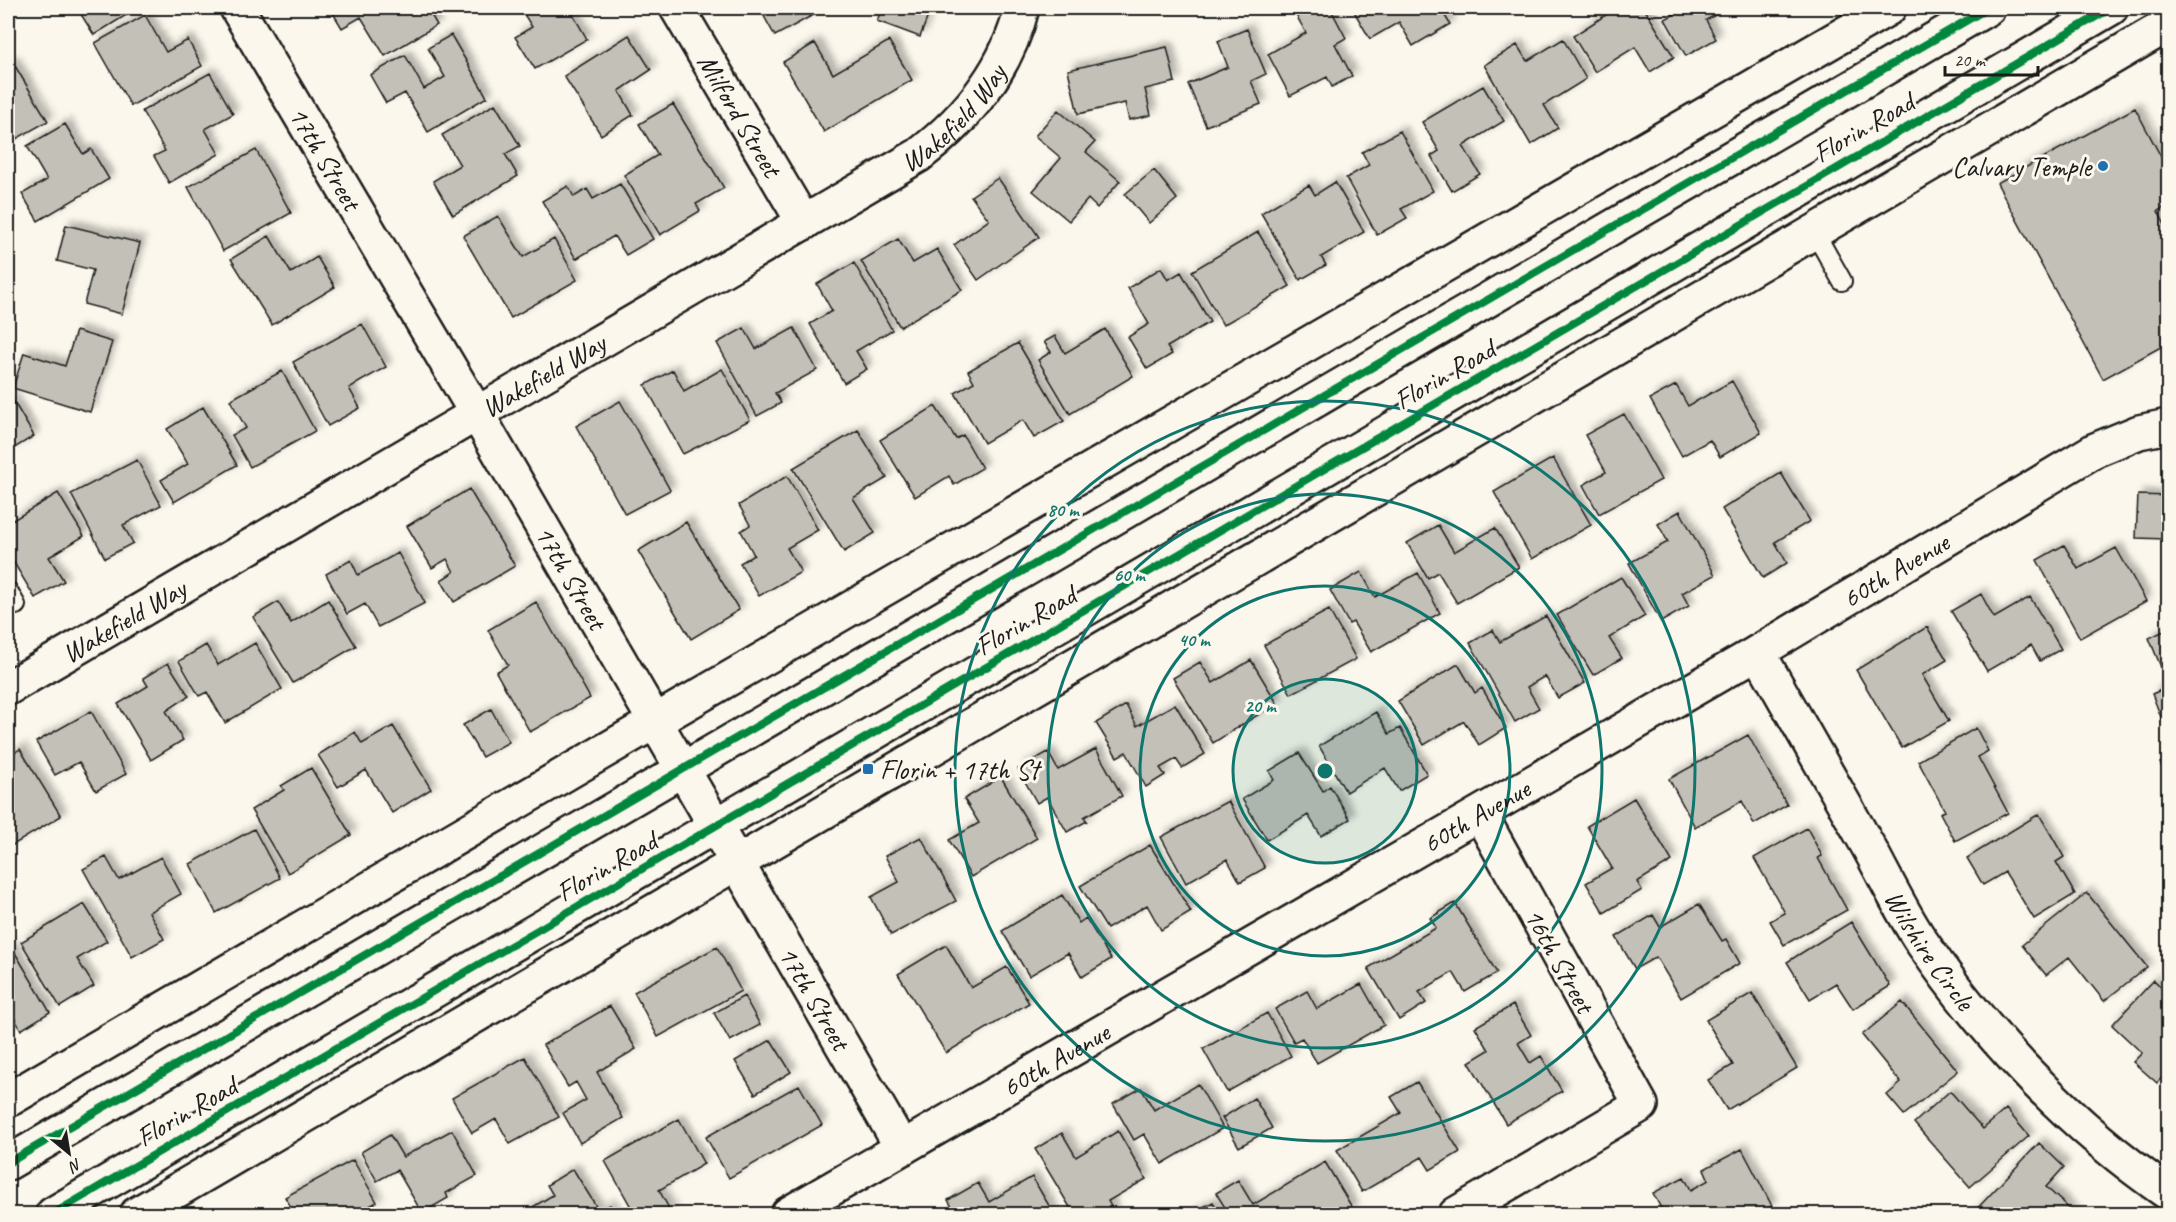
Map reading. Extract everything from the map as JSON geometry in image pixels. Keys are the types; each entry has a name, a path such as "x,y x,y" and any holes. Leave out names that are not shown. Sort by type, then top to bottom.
{"street":[{"name":"17th Street","path":"237,8 477,414 736,865 902,1148"},
{"name":"Milford Street","path":"677,8 804,223"},
{"name":"Wakefield Way","path":"8,688 919,155 947,133 977,101 1001,64 1022,8"},
{"path":"8,1100 654,722 1889,8"},
{"name":"Florin Road","path":"8,1163 1988,8"},
{"name":"Florin Road","path":"53,1215 2111,8"},
{"path":"137,1215 1815,233 2158,28"},
{"name":"60th Avenue","path":"788,1215 1758,652 2095,450 2139,432 2169,426"},
{"name":"Wilshire Circle","path":"1758,652 1921,940 1972,1009 2029,1074 2091,1133 2145,1177 2169,1193"},
{"name":"16th Street","path":"1456,1215 1641,1106 1480,814"}],"lane":[{"path":"1815,233 1842,281"}],"building":[{"path":"77,8 134,8 136,9 94,35"},
{"path":"330,8 427,8 437,25 385,56 361,17 342,28"},
{"path":"520,8 582,8 572,13 587,39 535,69 515,37 532,27"},
{"path":"882,8 931,8 920,37 877,21"},
{"path":"1292,8 1330,8 1346,38 1335,44 1352,76 1332,87 1327,77 1290,96 1268,54 1306,33"},
{"path":"1352,8 1440,8 1450,24 1413,46 1399,22 1370,39"},
{"path":"1610,8 1644,8 1674,57 1650,72 1635,47 1595,72 1573,36 1612,11"},
{"path":"1671,8 1728,8 1706,20 1716,39 1686,56 1665,19 1675,14"},
{"path":"760,9 824,9 775,36"},
{"path":"145,15 166,52 188,40 202,66 131,106 95,43"},
{"path":"1247,29 1266,74 1251,81 1261,104 1206,126 1188,84 1228,67 1218,41"},
{"path":"451,35 487,97 428,132 405,93 386,103 370,75 405,55 424,89 445,77 428,48"},
{"path":"629,35 651,70 619,91 633,115 601,135 564,76"},
{"path":"1563,39 1586,79 1544,105 1558,128 1531,145 1484,65 1517,45 1527,61"},
{"path":"889,41 912,80 824,132 783,62 815,43 833,74"},
{"path":"1167,47 1175,82 1145,89 1151,115 1129,120 1125,103 1078,114 1068,70"},
{"path":"12,61 48,121 9,143 8,63"},
{"path":"210,73 233,114 205,129 219,154 169,183 154,156 165,151 142,111"},
{"path":"1483,86 1504,121 1463,146 1480,174 1452,191 1431,156 1439,151 1422,122"},
{"path":"495,104 520,146 505,154 518,176 453,215 433,181 460,165 442,135"},
{"path":"673,104 724,188 696,204 700,211 660,235 624,175 658,155 639,124"},
{"path":"2135,108 2168,170 2168,205 2158,211 2168,231 2168,343 2103,379 1997,183"},
{"path":"1058,110 1095,142 1086,152 1120,181 1097,208 1088,199 1069,221 1033,191 1061,158 1035,136"},
{"path":"65,124 83,154 91,149 109,179 38,221 22,194 47,180 27,146"},
{"path":"1400,131 1433,191 1401,209 1407,218 1377,235 1346,178 1369,165 1362,152"},
{"path":"256,150 291,213 223,251 188,187"},
{"path":"1154,170 1177,199 1149,223 1125,194"},
{"path":"998,178 1039,237 978,280 954,245 989,220 971,196"},
{"path":"1335,182 1364,232 1321,257 1326,265 1300,280 1261,213 1309,185 1315,195"},
{"path":"620,184 653,239 626,255 614,236 576,259 542,201 568,186 574,197 587,189 593,199"},
{"path":"498,216 523,257 554,239 577,280 511,318 463,236"},
{"path":"66,225 140,243 122,314 84,304 93,270 57,261"},
{"path":"1258,232 1290,286 1223,325 1192,271"},
{"path":"269,236 291,273 317,257 335,287 272,325 231,259"},
{"path":"898,239 913,263 937,249 962,290 900,327 861,261"},
{"path":"854,263 892,330 856,351 867,369 844,383 810,324 832,311 817,284"},
{"path":"1161,268 1168,280 1181,272 1210,322 1167,347 1172,354 1147,369 1128,337 1149,324 1128,288"},
{"path":"362,324 386,367 349,388 360,408 328,426 293,362"},
{"path":"744,328 756,349 794,328 817,370 775,393 781,403 757,416 717,343"},
{"path":"1105,329 1133,376 1070,414 1038,360 1051,352 1044,342 1055,336 1065,353"},
{"path":"76,331 112,342 90,412 13,388 24,353 65,366"},
{"path":"1018,343 1064,421 1034,438 1023,420 984,443 955,393 974,382 968,371"},
{"path":"722,369 750,420 683,454 645,385 673,370 684,391"},
{"path":"282,371 315,431 250,467 232,435 246,428 230,400"},
{"path":"1732,381 1761,433 1720,457 1710,440 1682,456 1650,399 1676,385 1688,406"},
{"path":"8,392 34,436 8,452"},
{"path":"620,401 670,490 625,514 576,426"},
{"path":"935,406 956,439 963,435 982,468 954,485 949,476 915,497 880,440"},
{"path":"203,407 237,465 174,502 161,480 188,464 167,429"},
{"path":"1624,414 1661,480 1599,514 1583,485 1606,472 1585,435"},
{"path":"858,430 887,478 853,498 875,533 844,552 793,468"},
{"path":"1553,458 1591,525 1532,559 1494,492"},
{"path":"137,460 161,505 123,525 133,543 105,558 71,494"},
{"path":"1781,473 1810,521 1775,542 1787,563 1763,578 1722,509"},
{"path":"787,476 818,530 787,548 801,572 759,596 740,563 754,555 741,531 750,525 739,505"},
{"path":"469,489 515,566 454,602 441,580 454,572 447,559 432,568 407,526"},
{"path":"58,493 84,536 49,557 64,581 35,598 8,553 8,523"},
{"path":"2138,495 2168,496 2168,576 2163,576 2166,539 2136,538"},
{"path":"1680,511 1715,575 1682,593 1689,606 1661,622 1629,563 1668,542 1658,524"},
{"path":"686,522 739,610 691,639 638,551"},
{"path":"1438,525 1454,552 1495,528 1519,567 1457,603 1438,572 1428,578 1407,543"},
{"path":"2064,545 2078,569 2116,548 2146,601 2080,638 2037,560"},
{"path":"398,553 425,603 378,627 365,604 347,614 326,574 351,560 358,575"},
{"path":"1361,572 1375,597 1418,573 1440,613 1371,652 1353,622 1349,624 1330,590"},
{"path":"1621,577 1645,616 1609,638 1622,658 1593,675 1557,615"},
{"path":"1981,594 1994,618 2030,597 2061,649 2040,661 2031,645 1987,671 1951,611"},
{"path":"328,600 356,646 293,683 253,617 278,602 291,623"},
{"path":"536,602 590,698 530,732 496,672 508,665 488,630"},
{"path":"1329,610 1356,659 1291,694 1264,645"},
{"path":"1546,616 1585,683 1558,698 1545,676 1527,687 1539,708 1515,722 1470,643 1493,630 1500,642"},
{"path":"1927,627 1947,660 1922,675 1949,721 1902,748 1856,670"},
{"path":"2168,629 2168,684 2149,638"},
{"path":"255,643 282,689 225,723 207,692 199,696 179,661 206,645 218,665"},
{"path":"1251,660 1277,703 1213,743 1173,678 1200,662 1213,683"},
{"path":"168,663 189,696 166,711 183,740 151,760 118,704 148,686 143,678"},
{"path":"1458,664 1475,693 1482,688 1506,728 1479,745 1464,721 1424,745 1398,701"},
{"path":"2168,687 2168,735 2152,694"},
{"path":"1175,704 1205,754 1182,768 1176,759 1160,768 1165,775 1146,787 1126,752 1117,757 1096,723 1126,705 1137,726"},
{"path":"491,709 509,742 482,757 463,725"},
{"path":"91,711 126,774 96,791 79,762 55,775 36,742"},
{"path":"1376,712 1389,734 1400,728 1427,774 1399,791 1385,768 1346,792 1319,746"},
{"path":"393,726 431,789 392,813 366,770 338,787 318,755 355,732 362,744"},
{"path":"1976,728 1988,751 1978,757 2008,813 1955,841 1940,813 1945,811 1918,761"},
{"path":"1748,735 1787,805 1754,824 1742,801 1695,827 1669,779"},
{"path":"20,749 61,816 8,848 8,795 11,792 8,786 8,757"},
{"path":"1096,749 1122,796 1084,817 1087,821 1067,832 1047,797 1037,803 1018,769 1048,752 1058,770"},
{"path":"1299,753 1323,791 1330,786 1350,819 1321,836 1308,815 1267,840 1242,799 1274,780 1269,771"},
{"path":"2168,758 2168,779 2160,763"},
{"path":"311,768 351,835 288,873 251,810 284,790 281,786"},
{"path":"1001,777 1037,838 971,877 949,840 979,823 964,799"},
{"path":"1634,798 1672,861 1637,882 1642,890 1604,913 1586,883 1612,868 1587,826"},
{"path":"1228,801 1265,868 1240,882 1227,859 1186,883 1161,837"},
{"path":"2039,814 2064,857 2056,862 2075,894 2034,919 2005,872 1983,885 1967,858"},
{"path":"1807,828 1822,856 1818,858 1847,910 1784,945 1770,921 1785,913 1754,858"},
{"path":"254,829 280,878 216,913 190,864"},
{"path":"921,837 956,901 891,935 871,897 899,882 885,856"},
{"path":"1150,845 1191,912 1161,930 1147,905 1107,929 1080,886"},
{"path":"106,857 119,880 161,857 181,894 149,912 164,939 132,957 83,869"},
{"path":"2087,893 2147,967 2104,1001 2069,957 2046,975 2022,945"},
{"path":"1062,895 1079,923 1086,918 1111,959 1082,977 1068,953 1029,976 1002,931"},
{"path":"1455,903 1497,973 1465,992 1453,972 1419,992 1426,1003 1399,1020 1368,968 1436,928 1430,918"},
{"path":"84,904 107,941 77,959 94,986 60,1007 21,942"},
{"path":"1699,904 1722,941 1726,939 1740,963 1681,998 1656,957 1635,969 1616,937 1653,915 1660,927"},
{"path":"1851,922 1890,986 1853,1009 1836,983 1810,999 1787,962"},
{"path":"946,945 971,988 1007,967 1029,1003 946,1053 898,974"},
{"path":"11,946 50,1012 21,1030 8,1006 8,947"},
{"path":"717,947 741,991 658,1037 634,992"},
{"path":"2154,980 2168,994 2168,1071 2157,1083 2133,1062 2142,1053 2112,1025"},
{"path":"1361,984 1384,1025 1317,1063 1302,1038 1294,1042 1275,1009 1307,991 1317,1009"},
{"path":"1752,993 1797,1068 1727,1110 1708,1080 1733,1065 1706,1020"},
{"path":"744,996 760,1025 730,1041 714,1013"},
{"path":"1902,1002 1958,1071 1904,1115 1887,1095 1901,1083 1862,1035"},
{"path":"1513,1005 1531,1035 1518,1043 1530,1063 1541,1056 1562,1091 1506,1124 1469,1062 1489,1050 1475,1027"},
{"path":"610,1006 636,1049 597,1072 623,1118 580,1143 563,1113 586,1100 576,1082 568,1087 543,1045"},
{"path":"1267,1013 1291,1056 1227,1092 1203,1049"},
{"path":"771,1040 791,1072 755,1094 735,1061"},
{"path":"525,1057 559,1117 510,1144 496,1119 472,1133 452,1098"},
{"path":"1417,1082 1460,1152 1430,1170 1422,1157 1362,1192 1337,1150 1401,1113 1391,1097"},
{"path":"1198,1084 1223,1128 1162,1164 1144,1134 1134,1140 1113,1104 1141,1088 1154,1110"},
{"path":"799,1085 822,1125 729,1178 706,1137"},
{"path":"1950,1091 1983,1129 2006,1109 2029,1136 1970,1187 1914,1123"},
{"path":"1254,1098 1272,1128 1239,1147 1222,1118"},
{"path":"679,1119 704,1164 659,1190 672,1214 635,1214 605,1161"},
{"path":"452,1130 477,1176 446,1193 448,1198 422,1213 397,1170 377,1181 361,1152 390,1135 403,1157"},
{"path":"1118,1131 1146,1179 1108,1201 1114,1212 1074,1214 1035,1149 1062,1133 1076,1157"},
{"path":"2039,1143 2064,1167 2046,1187 2075,1214 1972,1214"},
{"path":"1742,1149 1772,1206 1755,1214 1664,1214 1653,1193 1684,1177 1691,1190 1709,1180 1704,1169"},
{"path":"353,1160 377,1202 355,1214 295,1214 285,1197"},
{"path":"1325,1162 1353,1209 1344,1214 1229,1214 1216,1193 1238,1180 1253,1205"},
{"path":"573,1169 599,1211 610,1205 616,1214 521,1214 553,1195 547,1185"},
{"path":"1032,1177 1054,1214 956,1214 948,1200 978,1183 989,1202"},
{"path":"1213,1202 1220,1214 1190,1214"}],"cycle path":[{"path":"8,1163 1988,8"},
{"path":"53,1214 2111,8"}],"place":[{"name":"Calvary Temple","path":"2103,166"},
{"name":"Florin + 17th St","path":"868,769"}]}
